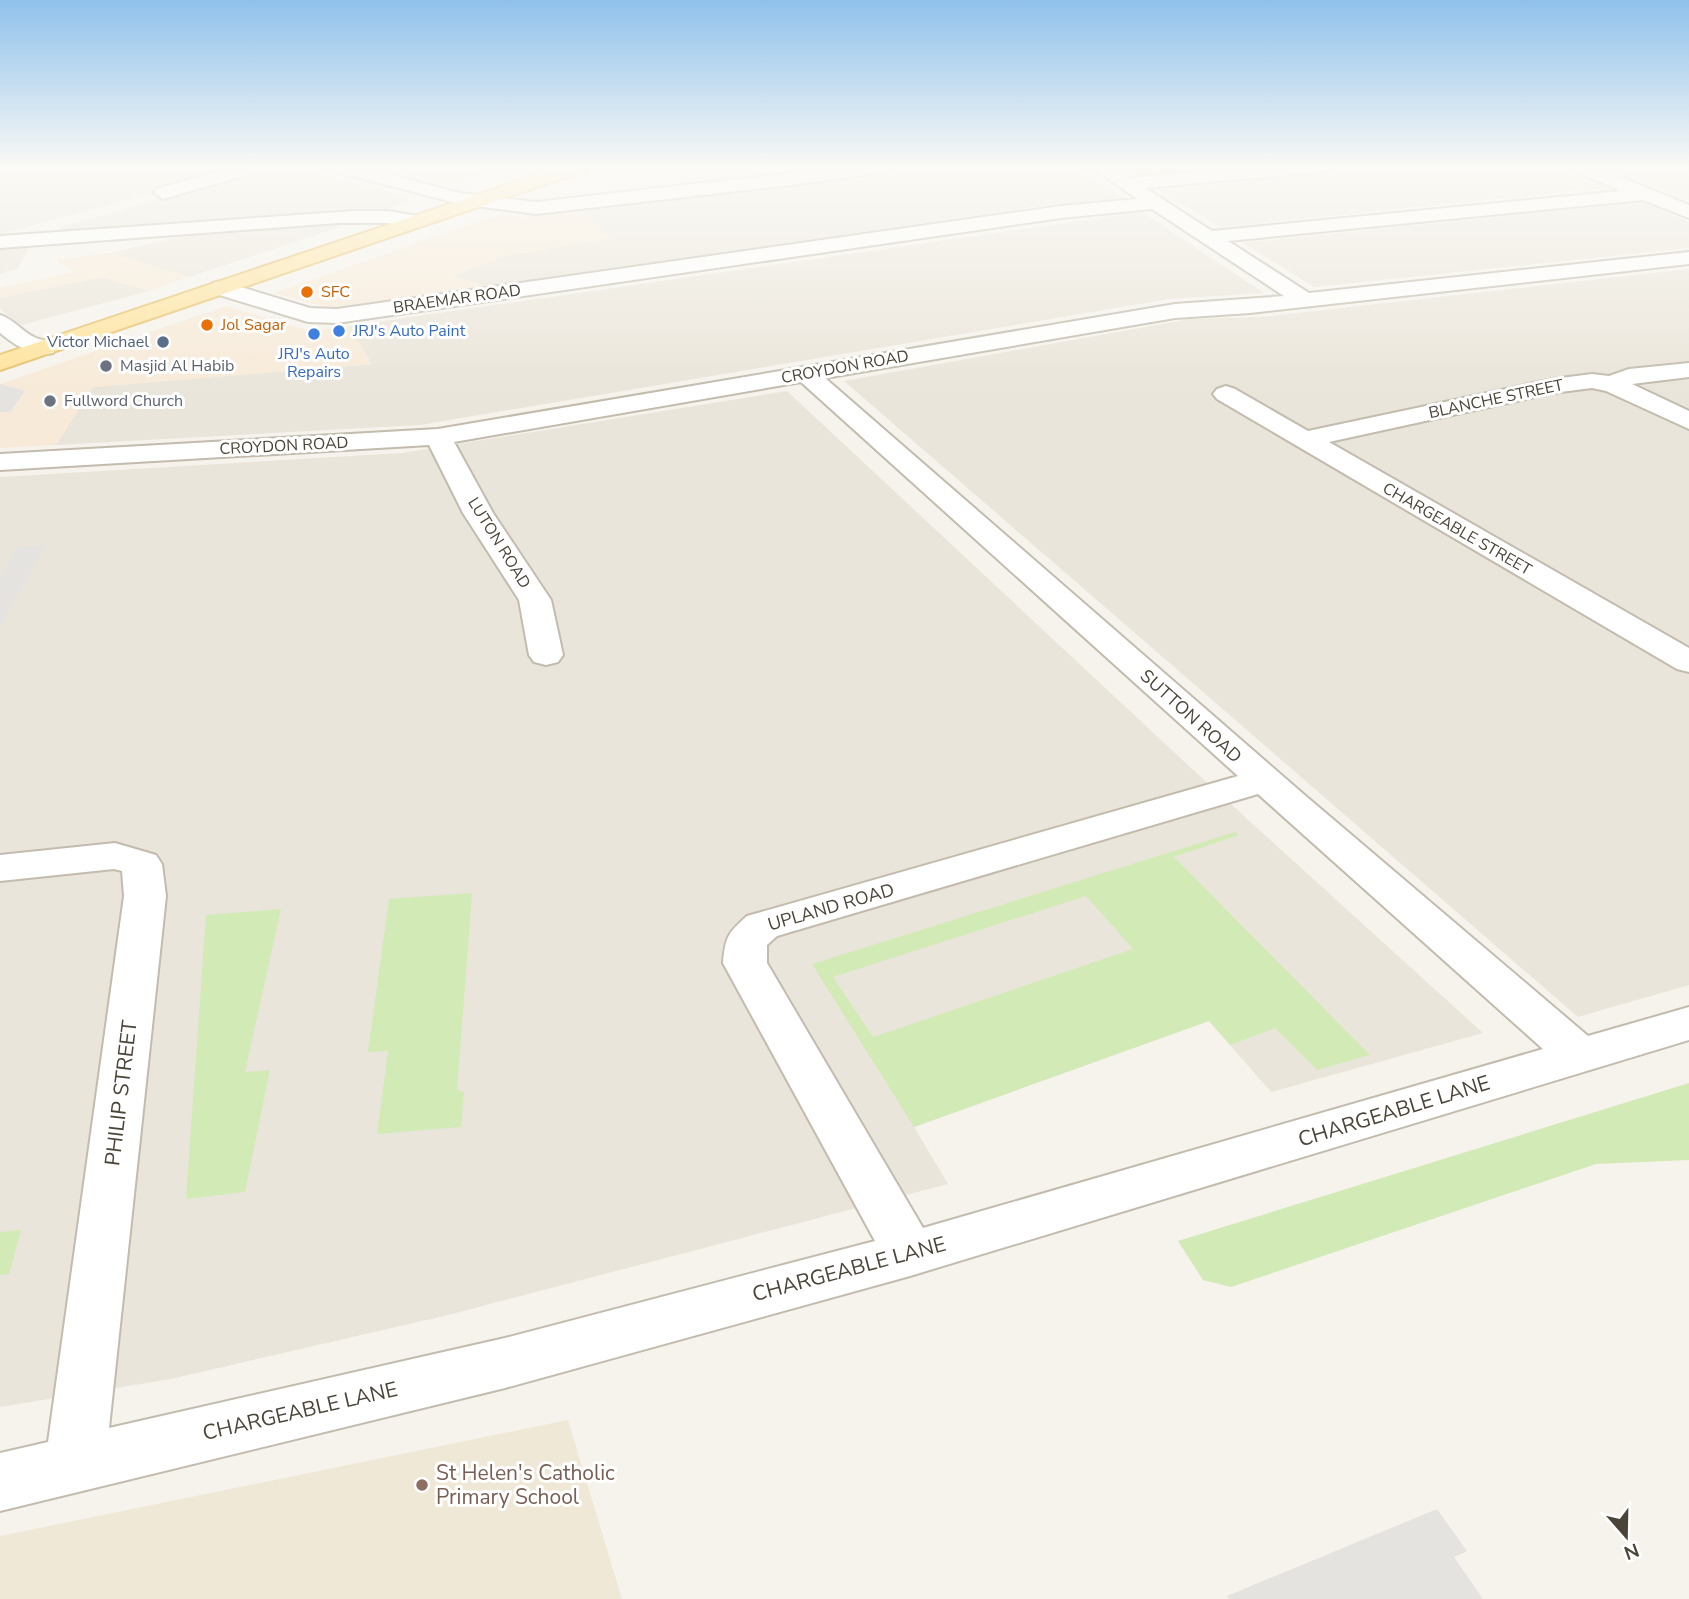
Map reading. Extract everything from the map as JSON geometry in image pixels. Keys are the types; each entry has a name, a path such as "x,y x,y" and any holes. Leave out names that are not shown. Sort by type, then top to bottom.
{"main road":[{"path":"0,363 360,241"}],"street":[{"path":"0,242 18,241"},
{"name":"BRAEMAR ROAD","path":"221,288 308,315 337,316 862,241"},
{"path":"1214,241 1305,300"},
{"name":"CROYDON ROAD","path":"0,462 438,437 1175,311 1305,300 1689,258"},
{"path":"0,322 25,342 45,348"},
{"name":"BLANCHE STREET","path":"1302,440 1553,386 1592,381 1612,384 1629,376 1689,370"},
{"name":"SUTTON ROAD","path":"806,374 1089,623 1262,781 1579,1054"},
{"path":"1612,384 1689,421"},
{"name":"CHARGEABLE STREET","path":"1226,394 1689,662"},
{"name":"LUTON ROAD","path":"438,437 478,513 535,600 546,655"},
{"name":"UPLAND ROAD","path":"910,1254 745,963 746,941 762,926 1262,781"},
{"name":"PHILIP STREET","path":"0,868 115,856 142,864 145,896 75,1464"},
{"name":"CHARGEABLE LANE","path":"0,1482 505,1363 910,1254 1689,1023"}],"shaded area":[{"path":"0,241 32,242 18,268 0,274"},
{"path":"164,241 299,241 189,277 110,253"},
{"path":"424,241 596,241 505,256 453,276 487,286 330,308 273,293"},
{"path":"595,241 801,241 487,286 452,276 505,256"},
{"path":"943,241 1185,241 1264,293 1169,299 420,425 56,445 93,387 372,364 349,326"},
{"path":"1266,241 1689,241 1689,248 1314,287 1243,243"},
{"path":"110,253 189,277 149,291 101,277 0,298 0,288 74,272 55,260"},
{"path":"1689,269 1689,985 1578,1017 844,381 1190,319 1260,317"},
{"path":"102,277 149,291 21,325 0,309 0,298"},
{"path":"226,306 310,331 349,326 372,364 93,387 56,445 0,448 0,384"},
{"path":"0,384 25,391 10,412 0,412"},
{"path":"787,391 1190,767 1483,1033 1271,1092 1209,1021 914,1127 948,1184 448,1315 171,1379 0,1407 0,477 402,453"},
{"path":"46,545 0,628 0,576 17,547"},
{"name":"St Helen's Catholic Primary School","path":"568,1420 622,1599 0,1599 0,1536"},
{"path":"1437,1509 1467,1551 1454,1557 1483,1599 1229,1599 1227,1596"}],"green space":[{"path":"1235,832 1239,835 1174,857 1370,1055 1317,1070 1275,1028 1230,1045 1209,1021 914,1127 812,964","holes":["1086,896 1133,949 873,1037 833,977"]},
{"path":"472,893 457,1090 464,1092 461,1127 377,1134 388,1051 368,1052 389,899"},
{"path":"281,909 245,1072 270,1070 245,1192 186,1199 206,915"},
{"path":"1689,1083 1689,1160 1596,1164 1231,1287 1203,1280 1178,1241"},
{"path":"21,1230 9,1274 0,1275 0,1232"}],"place":[{"name":"SFC","path":"307,292"},
{"name":"Jol Sagar","path":"207,325"},
{"name":"JRJ's Auto Paint","path":"339,331"},
{"name":"JRJ's Auto Repairs","path":"314,334"},
{"name":"Victor Michael","path":"163,342"},
{"name":"Masjid Al Habib","path":"106,366"},
{"name":"Fullword Church","path":"50,401"},
{"name":"St Helen's Catholic Primary School","path":"422,1485"}]}
